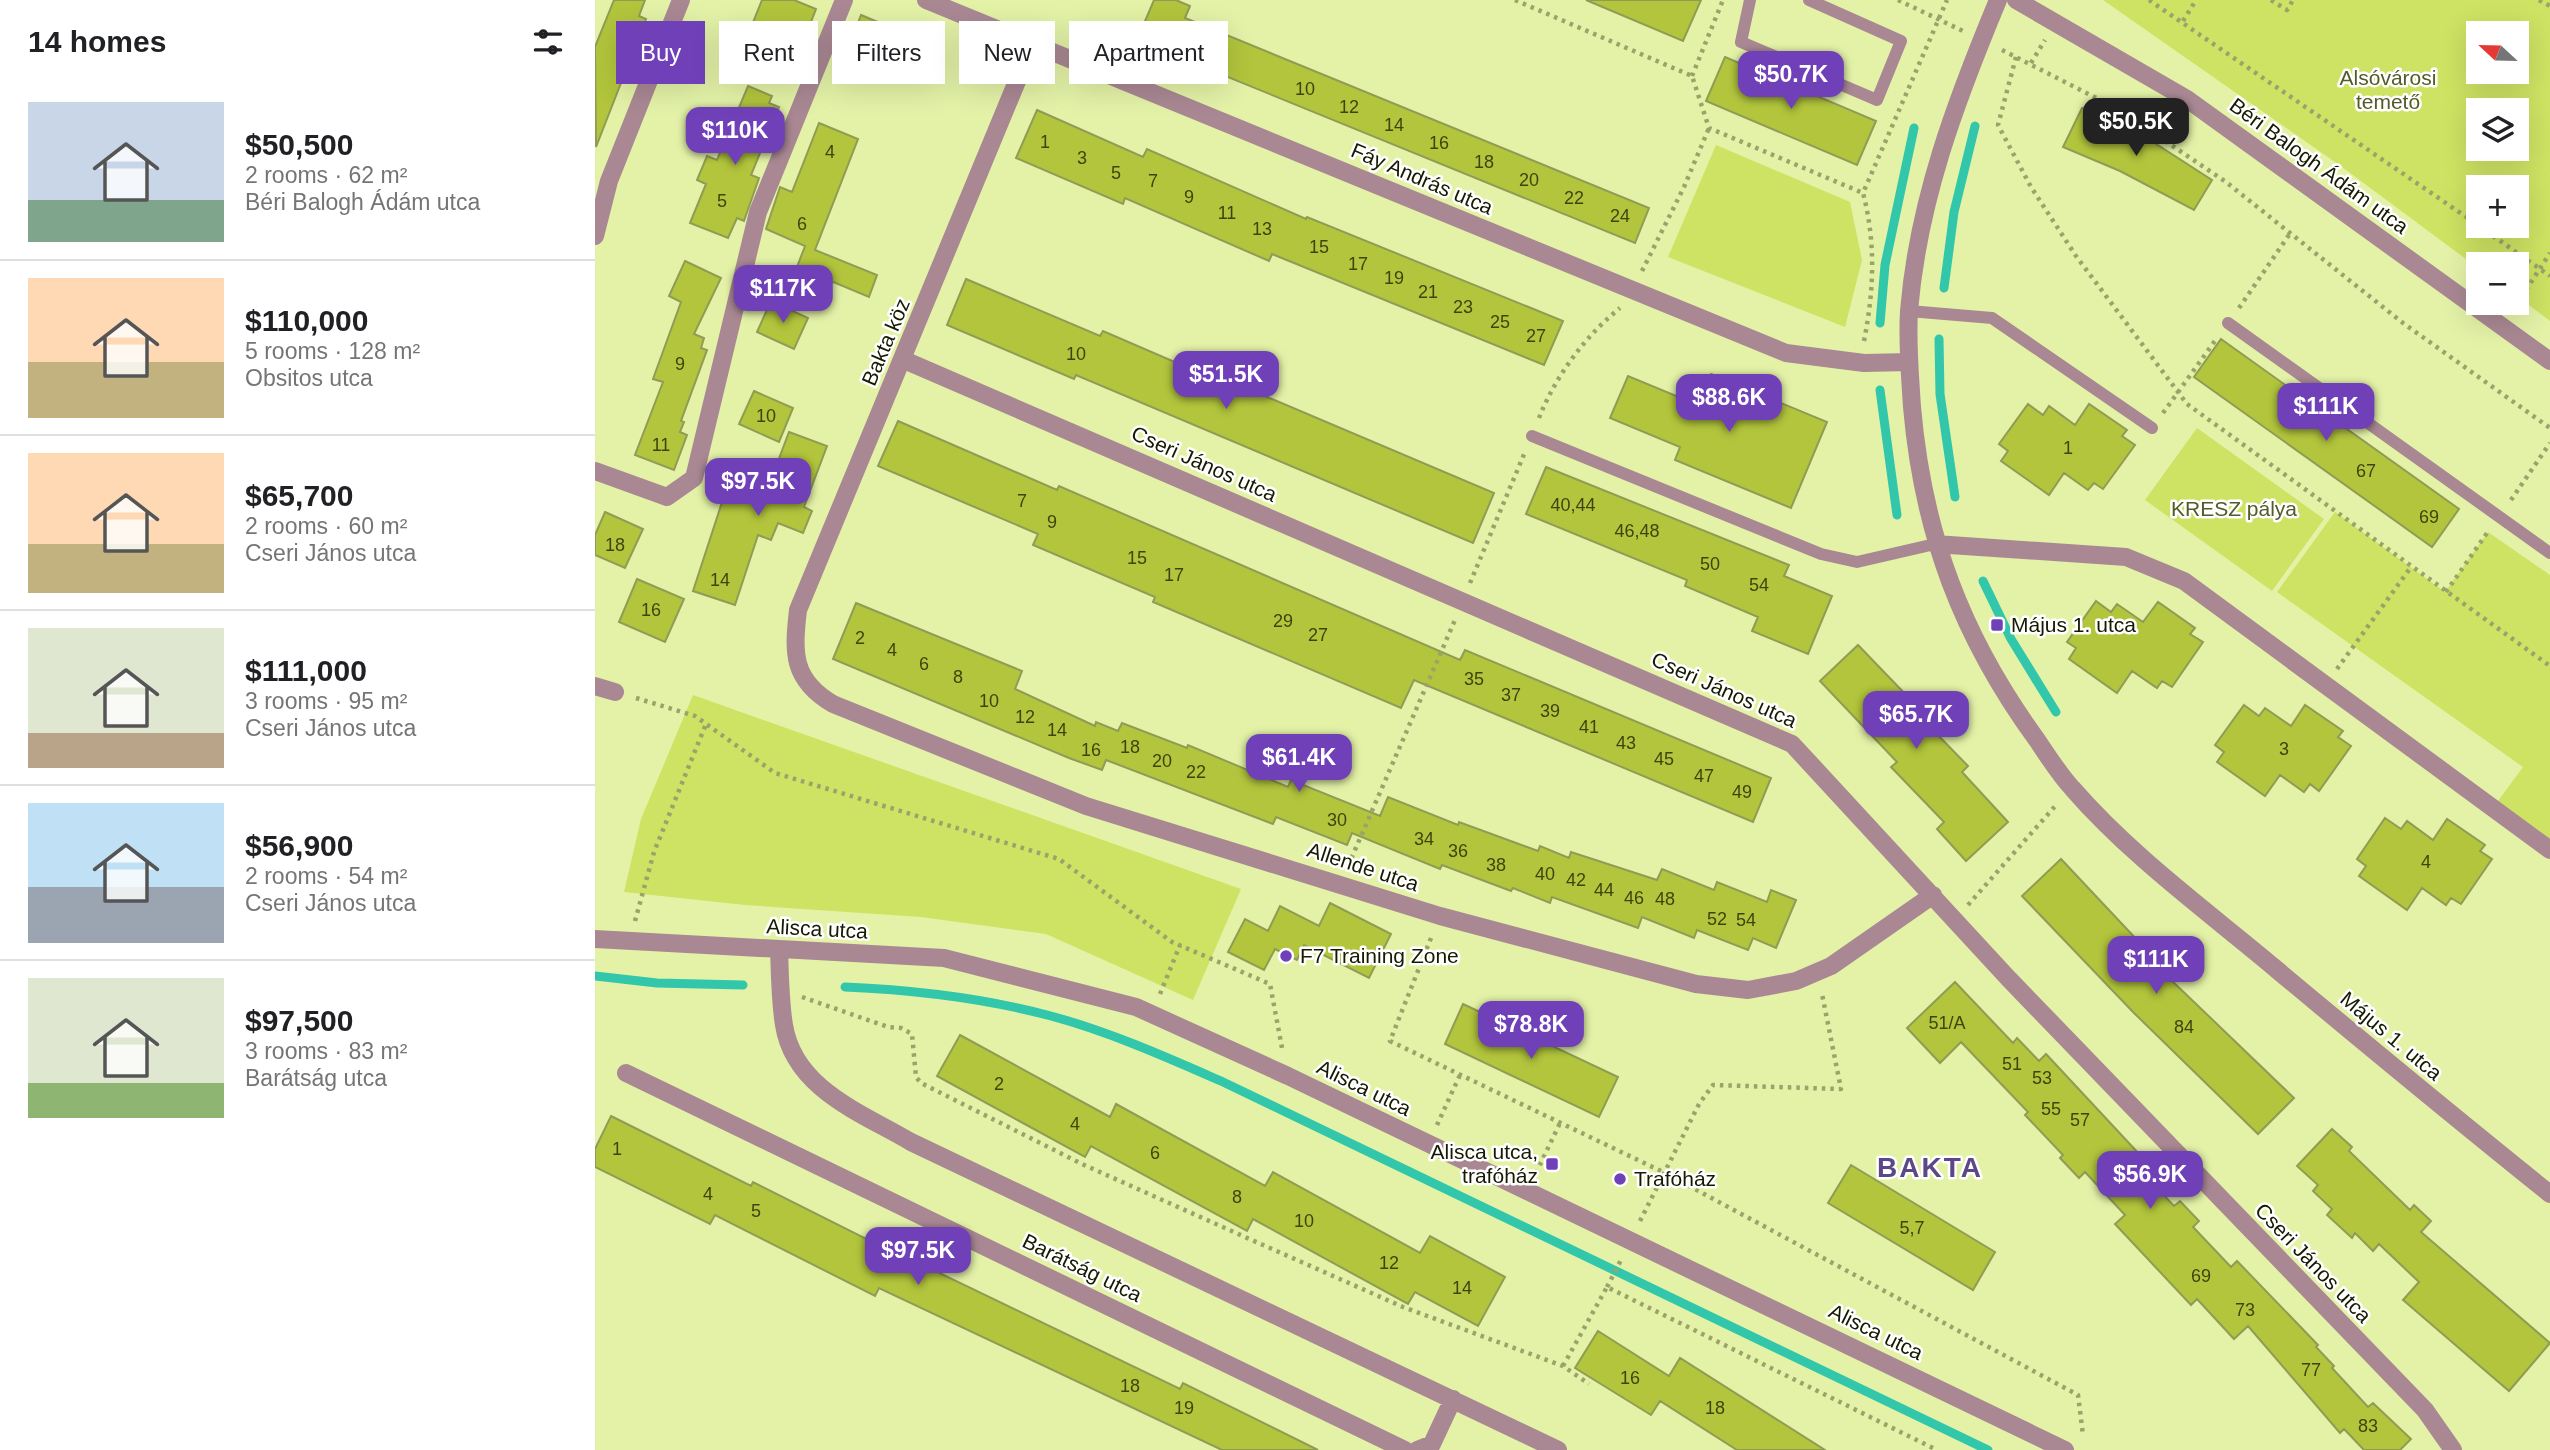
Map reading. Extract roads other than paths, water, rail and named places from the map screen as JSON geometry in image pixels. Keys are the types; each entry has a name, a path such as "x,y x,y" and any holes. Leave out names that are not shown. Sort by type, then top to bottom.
{"street":[{"path":"595,236 609,181 681,0"},
{"path":"595,471 667,497 694,478 758,212 844,0"},
{"name":"Fáy András utca","path":"926,0 975,21"},
{"name":"Május 1. utca","path":"1997,0 1955,104 1935,164 1922,222 1909,311 1909,362 1917,467 1935,544 1989,667 2071,787 2142,856 2380,1058 2550,1194"},
{"name":"Béri Balogh Ádám utca","path":"2016,0 2187,99 2550,361"},
{"name":"Fáy András utca","path":"1055,54 1786,353 1864,363 1909,362"},
{"name":"Bakta köz","path":"796,659 794,640 798,610 904,360 1016,84"},
{"name":"Cseri János utca","path":"904,360 1792,744 2257,1239 2425,1410 2453,1450"},
{"path":"1935,544 2126,557 2184,581 2550,850"},
{"name":"Allende utca","path":"796,659 803,679 817,695 833,704 1086,806 1341,883 1440,916 1668,978 1748,990 1796,981 1831,967 1933,895"},
{"path":"595,686 615,692"},
{"name":"Alisca utca","path":"595,939 944,958 1136,1007 1287,1076 1879,1358 2065,1450"},
{"name":"Barátság utca","path":"779,949 784,1027 799,1064 819,1088 911,1142 1558,1450"},
{"name":"Barátság utca","path":"626,1073 1405,1450"},
{"path":"1417,1450 1432,1444 1453,1399"}],"lane":[{"path":"1750,0 1741,42 1877,100 1901,41 1809,0"},
{"path":"1909,311 1992,318 2153,428"},
{"path":"2228,323 2550,553"},
{"path":"1532,436 1821,554 1857,562 1935,544"}],"waterway":[{"path":"1944,288 1954,212 1975,126"},
{"path":"1880,323 1885,265 1914,128"},
{"path":"1939,339 1940,394 1955,497"},
{"path":"1880,390 1897,515"},
{"path":"1983,581 2011,639 2056,712"},
{"path":"595,976 657,983 743,985"},
{"path":"845,987 897,990 1000,1004 1073,1022 1138,1045 1221,1081 1988,1450"}],"place":[{"name":"Május 1. utca","path":"1997,625"},
{"name":"F7 Training Zone","path":"1286,956"},
{"name":"Alisca utca, trafóház","path":"1552,1164"},
{"name":"Trafóház","path":"1620,1179"}],"district":[{"name":"BAKTA","path":"1930,1167"}],"park label":[{"name":"Alsóvárosi temető","path":"2388,90"},
{"name":"KRESZ pálya","path":"2234,509"}]}
